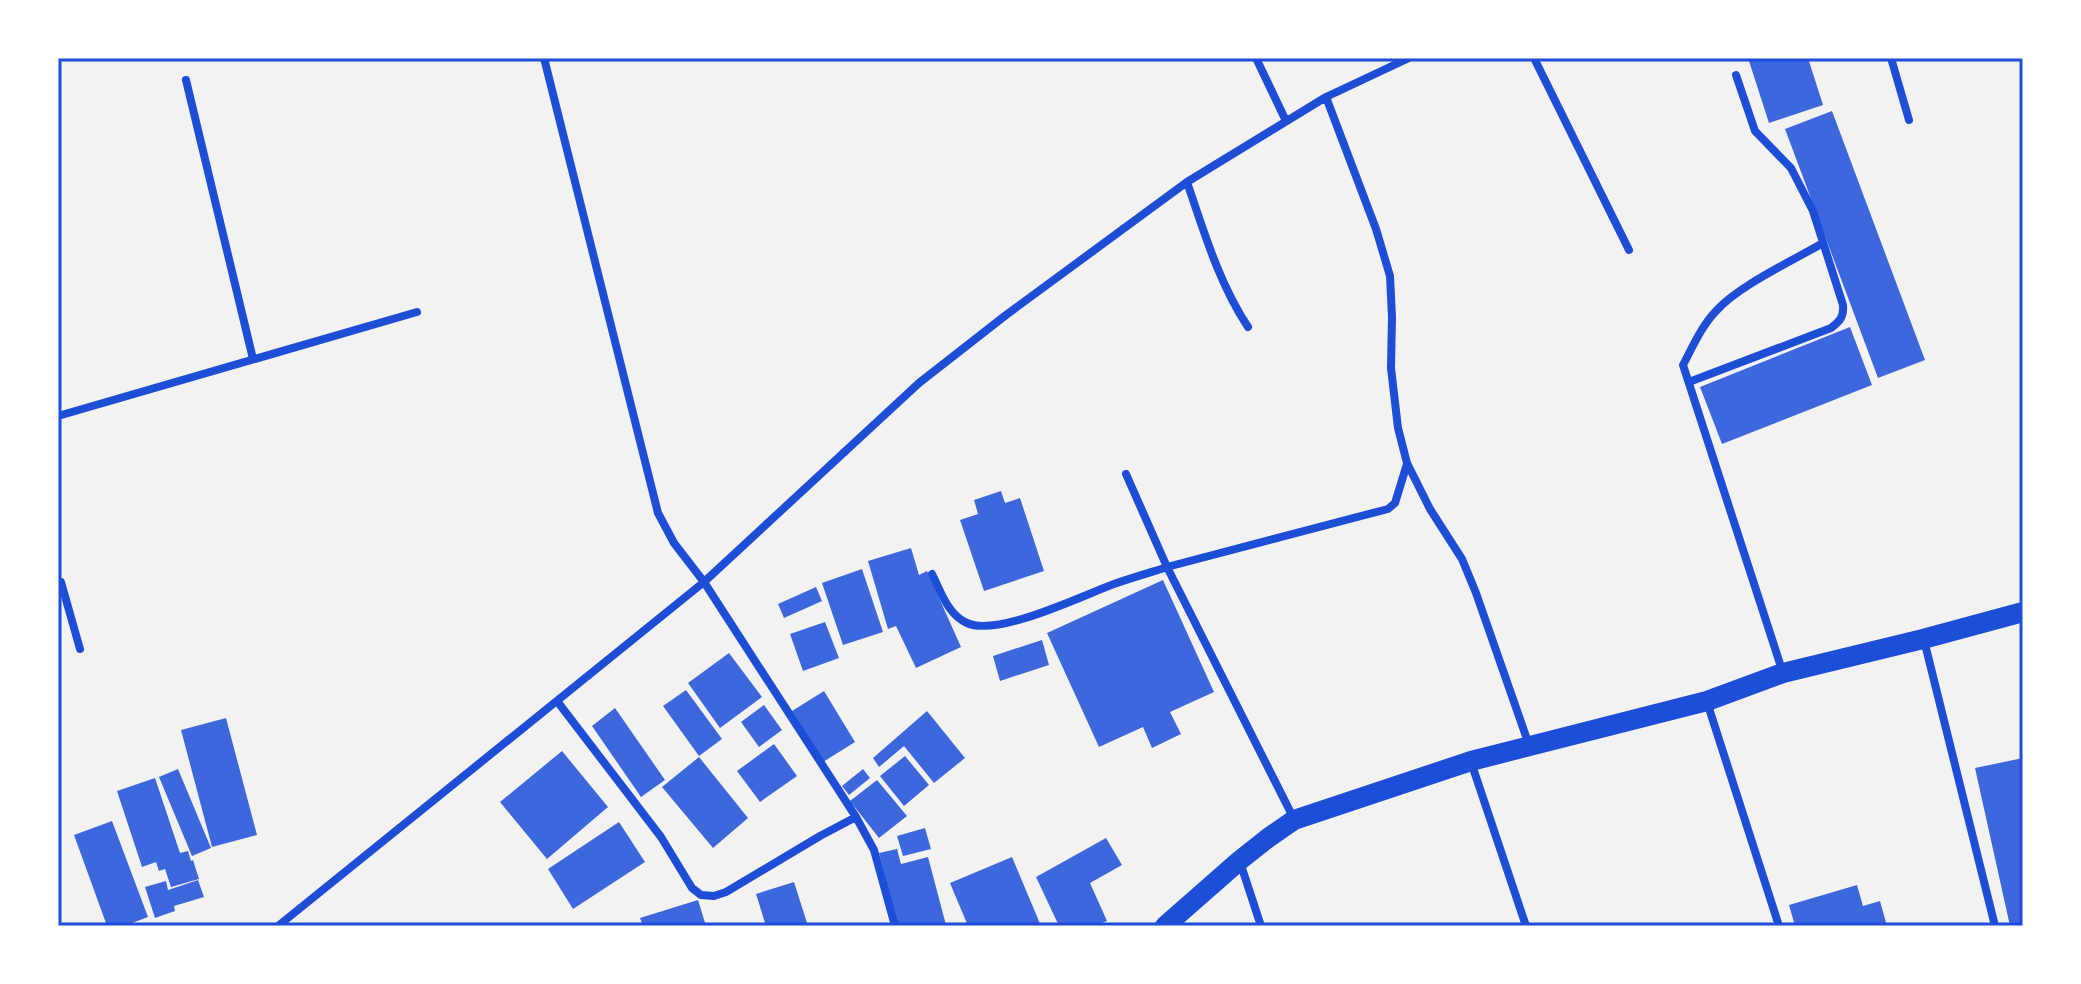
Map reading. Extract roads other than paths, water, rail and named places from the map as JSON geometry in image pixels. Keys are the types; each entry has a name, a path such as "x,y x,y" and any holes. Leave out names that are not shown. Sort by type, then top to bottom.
{"main road":[{"path":"1165,926 1239,861 1294,820 1471,761 1707,701 1783,673 2023,612"}],"street":[{"path":"544,58 658,513 674,543 704,582 856,817 874,850 895,926"},
{"path":"1256,58 1286,121"},
{"path":"278,926 704,582 919,383 1006,315 1187,182 1326,97 1409,58"},
{"path":"1534,58 1629,250"},
{"path":"1891,58 1909,120"},
{"path":"1689,382 1831,328 1844,313 1813,211 1791,168 1755,131 1736,75"},
{"path":"186,80 253,359"},
{"path":"1326,97 1376,229 1390,276 1391,368 1398,428 1407,463 1430,509 1462,559 1529,746"},
{"path":"1187,182 1222,280 1248,327"},
{"path":"1783,673 1683,365 1701,329 1717,309 1736,293 1823,243"},
{"path":"58,416 417,312"},
{"path":"932,574 953,615 969,625 990,626 1013,622 1167,567 1388,509 1395,503 1407,463"},
{"path":"1126,474 1167,567 1294,820"},
{"path":"58,572 80,649"},
{"path":"1923,639 1995,926"},
{"path":"557,701 661,837 692,888 701,895 714,896 726,892 856,817"},
{"path":"1707,701 1779,926"},
{"path":"1471,761 1526,926"},
{"path":"1239,861 1261,926"}]}
